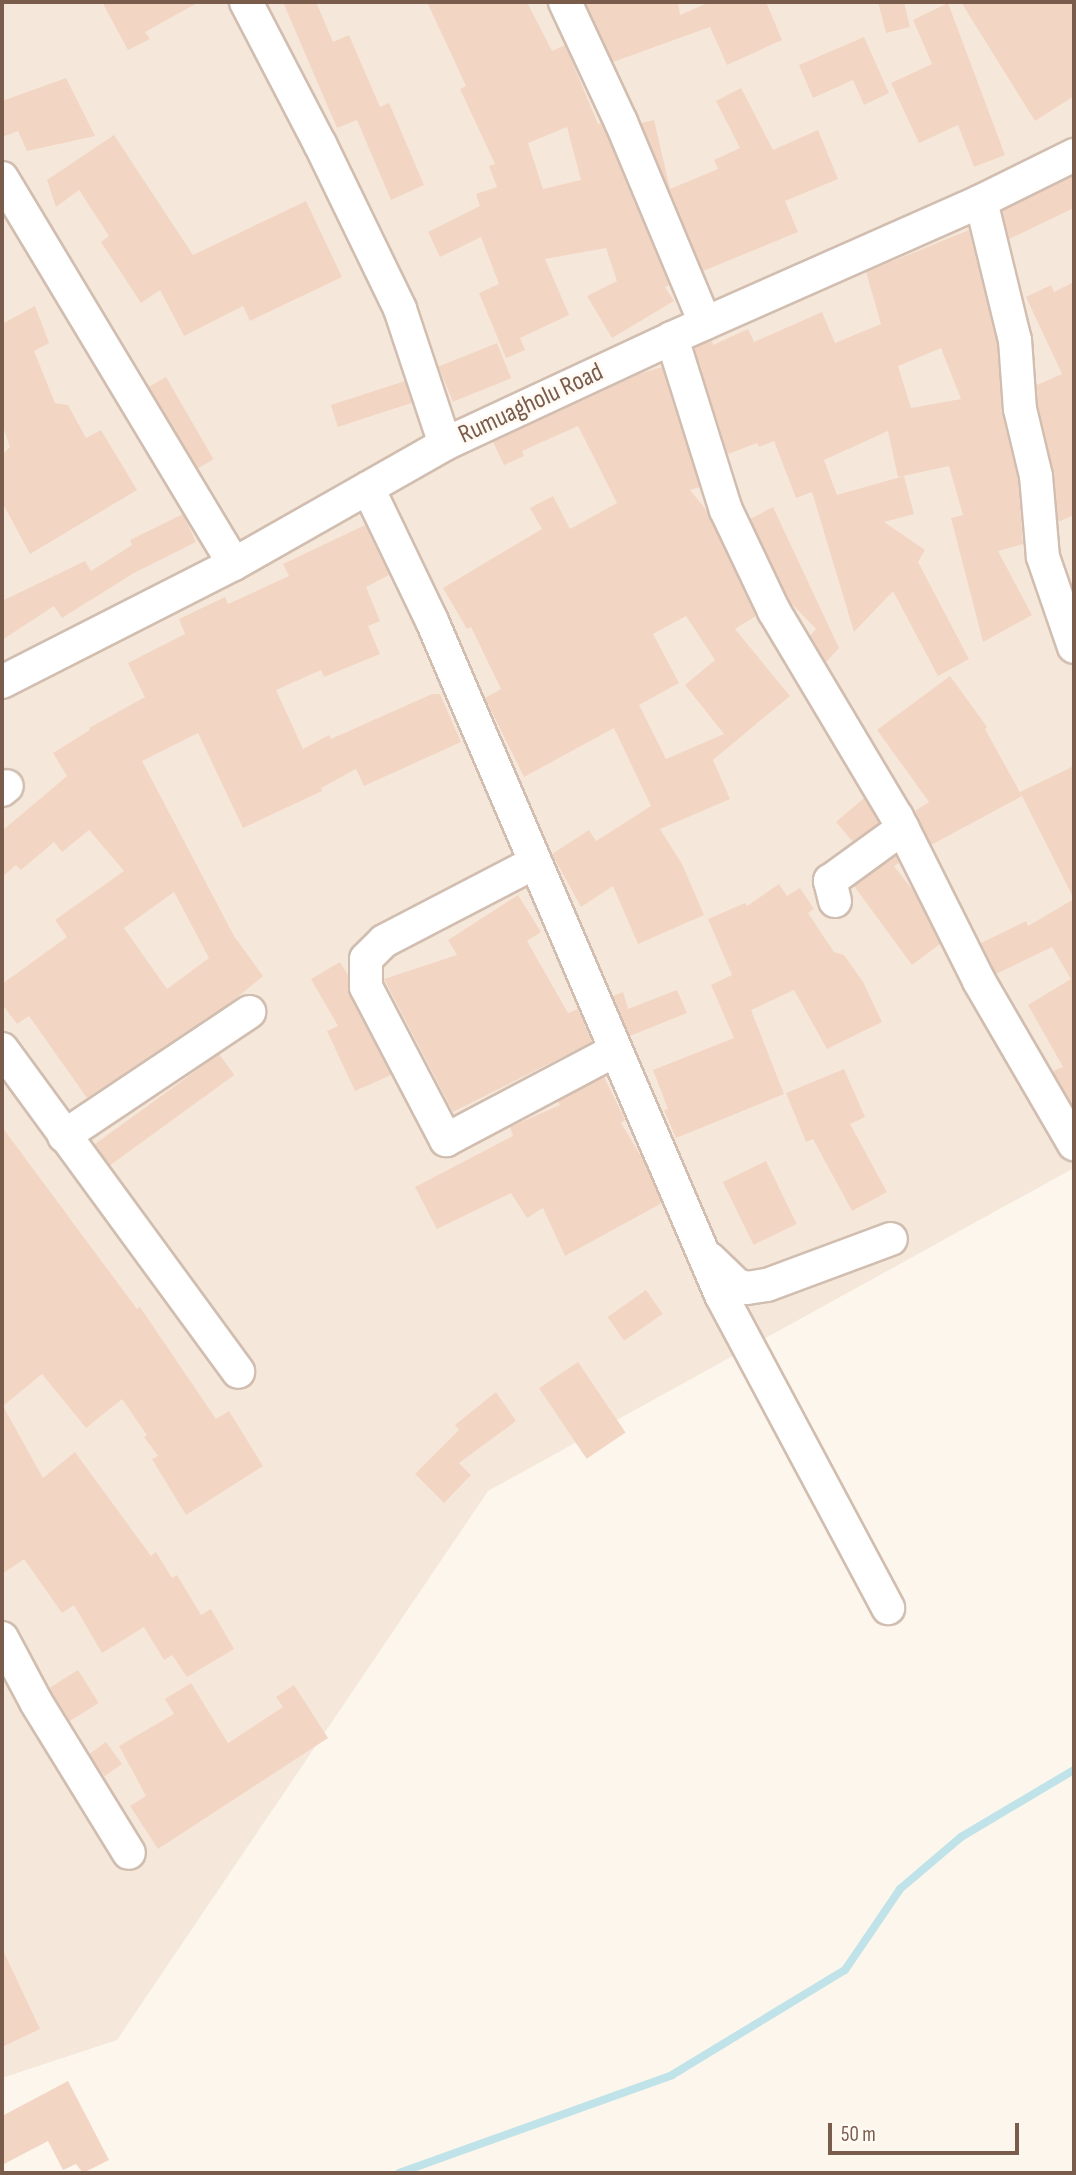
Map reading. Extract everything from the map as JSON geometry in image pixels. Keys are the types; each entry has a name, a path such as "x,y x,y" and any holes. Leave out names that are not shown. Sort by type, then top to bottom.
{"street":[{"path":"246,2 320,144 400,309 445,444"},
{"path":"565,2 621,122 705,323"},
{"name":"Rumuagholu Road","path":"2,682 234,564 445,444 705,323 981,201 1074,155"},
{"path":"2,178 234,564"},
{"path":"981,201 1015,340 1020,409 1036,476 1043,557 1074,648"},
{"path":"672,338 726,510 774,611 903,828 979,981 1074,1144"},
{"path":"368,488 432,621 721,1295 888,1608"},
{"path":"835,901 830,881 903,828"},
{"path":"534,863 384,940 366,959 366,987 446,1140 617,1050"},
{"path":"64,1136 249,1013"},
{"path":"2,1049 238,1372"},
{"path":"702,1250 737,1285 747,1288 767,1285 891,1239"},
{"path":"2,1638 36,1702 129,1853"}],"shaded area":[{"path":"2,2 1074,2 1074,1168 488,1491 117,2040 2,2078"}],"building":[{"path":"102,2 199,2 145,32 150,39 128,50"},
{"path":"283,2 316,2 333,42 349,35 380,107 389,103 424,185 391,200 357,120 337,128"},
{"path":"427,2 527,2 552,51 565,45 598,124 601,123 604,129 669,285 665,287 674,301 612,338 587,296 617,281 606,248 545,259 569,315 520,338 525,350 506,358 479,293 499,284 481,237 440,257 428,232 480,206 476,194 497,187 489,166 495,164 460,89 466,86","holes":["567,127 581,180 543,189 528,143"]},
{"path":"585,2 678,2 680,15 710,2 766,2 782,40 727,65 710,27 613,62"},
{"path":"878,2 904,2 910,27 886,33"},
{"path":"961,2 1074,2 1074,96 1035,121"},
{"path":"948,3 1005,155 974,167 958,125 919,143 891,83 932,64 913,20"},
{"path":"864,37 889,93 864,105 853,80 813,98 799,65"},
{"path":"66,78 95,136 27,151 18,131 2,137 2,101"},
{"path":"741,88 773,150 818,130 838,179 785,201 798,232 703,271 641,123 654,120 670,189 718,169 714,160 740,148 716,101"},
{"path":"114,135 193,255 306,201 342,277 250,321 243,306 184,336 160,290 141,303 101,242 109,236 79,190 56,207 47,180"},
{"path":"1074,175 1074,208 1009,239 1002,211"},
{"path":"969,230 997,343 1002,413 1018,479 1023,544 998,551 1032,615 983,642 951,518 963,515 949,466 898,477 888,431 824,460 837,495 904,476 914,514 884,522 925,550 918,562 969,659 938,676 893,591 854,632 812,492 796,498 774,441 759,447 757,443 728,454 694,348 712,340 713,345 748,329 754,342 822,312 835,343 881,324 866,272","holes":["941,348 961,399 911,408 898,366"]},
{"path":"1074,282 1074,515 1058,522 1054,474 1038,406 1037,385 1062,374 1026,297 1051,285 1054,292"},
{"path":"35,306 49,343 34,351 55,403 68,405 86,438 101,430 137,490 30,554 2,502 2,455 10,447 2,424 2,324"},
{"path":"497,343 511,378 453,402 439,367"},
{"path":"662,367 700,487 690,490 707,511 756,616 735,629 790,696 713,760 730,799 660,829 682,864 704,915 638,944 613,886 581,907 552,854 589,830 596,841 651,806 614,728 524,777 485,698 501,689 471,627 467,629 443,588 542,529 530,508 553,496 570,529 617,503 578,426 522,451 524,456 504,465 493,442 639,374","holes":["686,616 715,660 685,685 724,734 666,759 639,705 679,683 653,634"]},
{"path":"166,377 214,459 196,469 149,387"},
{"path":"405,381 412,403 338,427 331,405"},
{"path":"773,507 839,648 826,662 810,636 816,629 790,602 750,519"},
{"path":"183,514 196,542 134,573 62,618 54,606 2,640 2,601 85,561 91,571 132,545 130,540"},
{"path":"365,525 389,575 366,587 380,621 368,626 380,654 324,677 321,670 276,690 303,749 329,735 331,739 432,694 440,694 461,742 364,786 356,769 321,788 322,791 243,828 198,733 142,761 234,936 263,976 234,1000 87,1098 29,1016 17,1024 2,1004 2,984 67,937 55,920 124,871 89,830 62,852 54,842 21,870 16,865 2,877 2,831 67,776 53,753 90,730 89,728 145,697 128,663 185,634 179,619 225,597 228,604 289,576 283,564","holes":["174,892 209,958 167,989 124,928"]},
{"path":"950,676 987,727 985,729 1022,796 931,845 915,811 929,802 877,730"},
{"path":"1074,766 1074,899 1020,792"},
{"path":"864,798 879,823 853,842 836,822"},
{"path":"896,856 899,863 894,866 915,893 940,944 912,965 854,886"},
{"path":"779,884 787,896 800,888 814,909 808,913 834,952 844,955 863,982 882,1022 827,1049 794,990 751,1010 784,1094 676,1138 664,1110 668,1109 653,1070 734,1038 711,985 732,975 708,919 745,903 747,906"},
{"path":"518,895 541,932 527,941 568,1013 578,1009 592,1042 453,1112 384,979 457,955 448,940"},
{"path":"1074,899 1074,1108 1053,1071 1063,1067 1028,1005 1071,979 1052,947 996,974 981,943 1026,921 1028,926"},
{"path":"340,962 348,975 350,996 391,1075 355,1091 327,1031 338,1026 311,979"},
{"path":"677,990 687,1013 630,1036 613,996 623,992 628,1009"},
{"path":"219,1054 234,1075 110,1166 94,1145"},
{"path":"844,1069 865,1117 850,1124 887,1192 852,1211 813,1139 806,1142 786,1093"},
{"path":"604,1077 625,1120 621,1123 645,1163 662,1203 565,1256 543,1208 527,1218 511,1193 437,1229 415,1187 513,1136 510,1127 560,1105 558,1101"},
{"path":"2,1127 137,1309 140,1307 216,1419 229,1411 263,1466 186,1515 152,1459 158,1456 144,1437 147,1435 122,1399 86,1428 42,1374 3,1406 43,1478 75,1452 151,1556 156,1552 172,1578 177,1575 201,1615 211,1609 234,1649 187,1677 172,1655 164,1660 144,1627 102,1653 74,1605 62,1613 24,1559 2,1574"},
{"path":"766,1161 797,1224 754,1245 723,1182"},
{"path":"646,1290 663,1314 624,1341 607,1317"},
{"path":"578,1362 626,1432 587,1459 539,1388"},
{"path":"496,1392 516,1421 459,1463 471,1475 444,1503 415,1474 459,1430 455,1425"},
{"path":"78,1670 99,1703 70,1721 49,1688"},
{"path":"191,1683 228,1743 283,1707 276,1697 294,1685 328,1738 158,1849 130,1806 146,1796 119,1746 174,1714 165,1699"},
{"path":"106,1742 122,1764 105,1776 89,1754"},
{"path":"2,1948 40,2029 2,2047"},
{"path":"68,2081 109,2160 83,2173 76,2164 63,2170 48,2141 2,2165 2,2116"}],"waterway":[{"path":"399,2173 672,2075 845,1970 900,1889 961,1837 1074,1770"}]}
